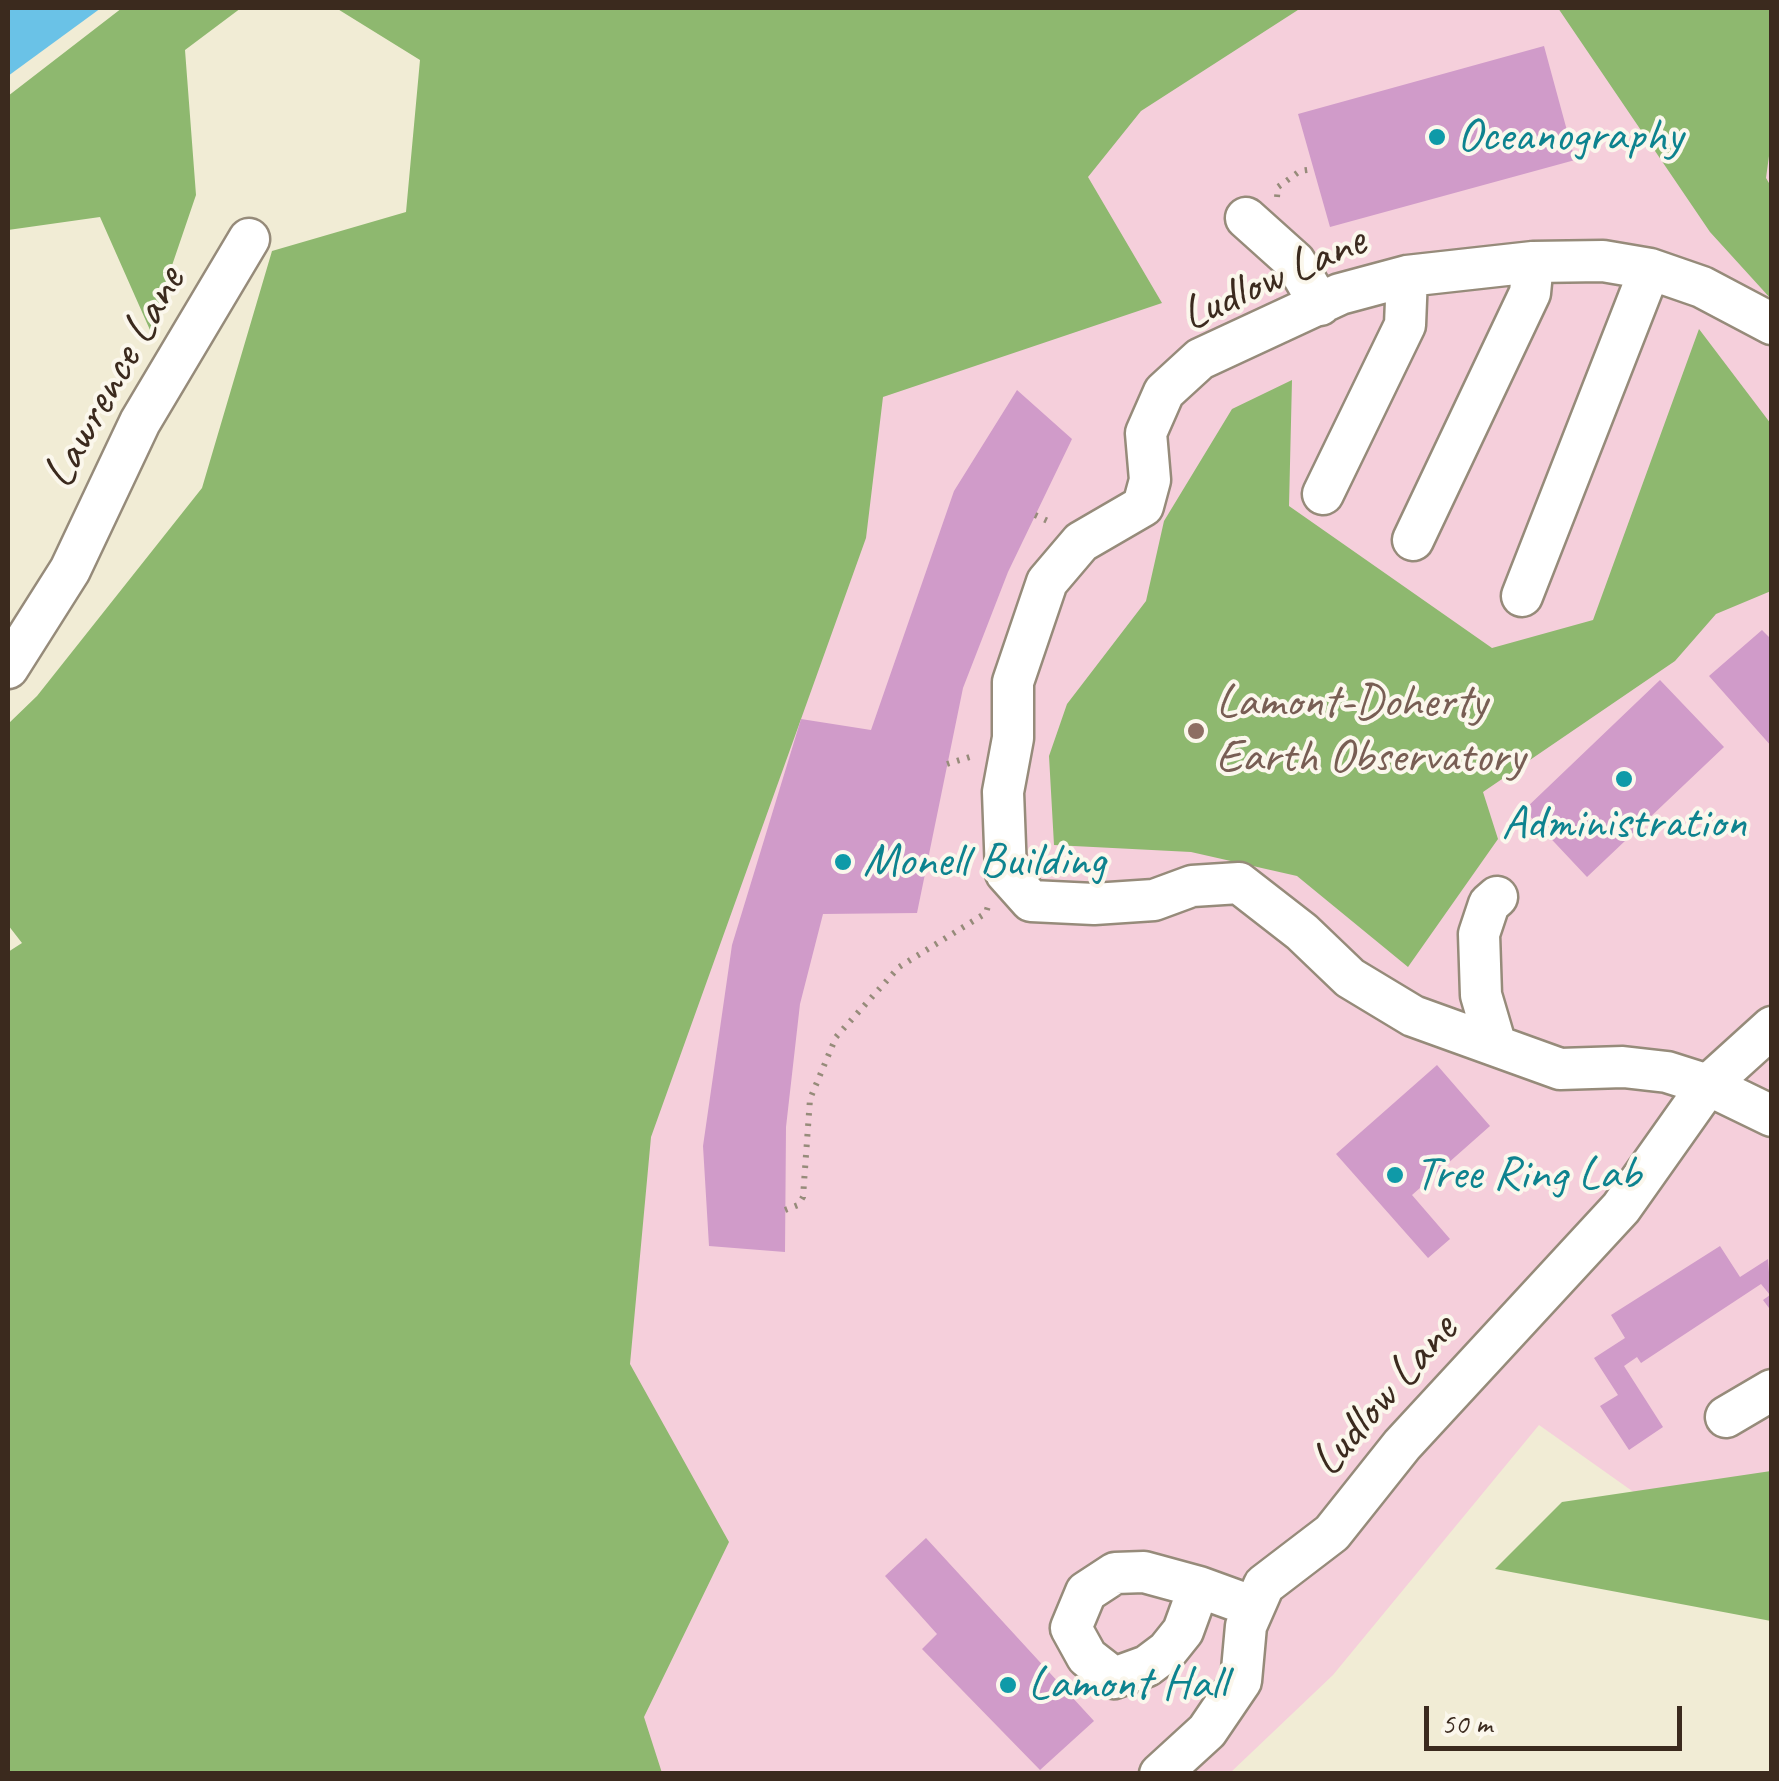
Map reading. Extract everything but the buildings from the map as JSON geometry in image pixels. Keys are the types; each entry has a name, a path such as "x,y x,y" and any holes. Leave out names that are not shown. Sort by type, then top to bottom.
{"street":[{"path":"1246,218 1296,262 1320,305"},
{"name":"Lawrence Lane","path":"8,668 70,570 140,422 249,239"},
{"name":"Ludlow Lane","path":"1708,1085 1667,1072 1623,1066 1560,1069 1414,1016 1350,978 1302,932 1239,884 1192,886 1154,900 1094,904 1031,901 1006,874 1003,792 1013,738 1013,682 1047,582 1081,542 1143,506 1150,480 1146,433 1164,392 1200,360 1340,294 1407,276 1533,262 1604,261 1650,269 1735,302 1772,324"},
{"path":"1413,540 1530,293 1533,262"},
{"path":"1522,596 1650,269"},
{"path":"1323,494 1404,325 1407,276"},
{"path":"1496,897 1489,904 1479,934 1481,995 1496,1046"},
{"name":"Ludlow Lane","path":"1160,1774 1207,1731 1241,1680 1246,1626 1264,1585 1332,1534 1402,1445 1621,1208 1708,1085 1772,1026"},
{"path":"1708,1085 1772,1116"},
{"path":"1726,1418 1772,1390"},
{"path":"1198,1587 1254,1608"}],"shaded area":[{"name":"Lamont-Doherty Earth Observatory","path":"1143,8 1771,8 1771,1481 1666,1515 1539,1425 1333,1675 1230,1773 259,1774 747,385"}],"green space":[{"path":"122,8 241,8 185,50 196,195 150,330 100,217 8,230 8,96"},
{"path":"336,8 1301,8 1141,111 1088,177 1162,303 883,397 866,538 651,1137 630,1364 729,1542 644,1717 662,1773 8,1773 8,952 22,943 8,925 8,724 37,696 202,488 272,251 406,212 420,60"},
{"path":"1558,8 1771,8 1772,134 1766,178 1772,188 1771,299 1710,232"},
{"path":"1699,329 1771,424 1771,591 1716,614 1675,661 1483,792 1498,839 1408,967 1297,876 1191,852 1054,845 1049,756 1067,704 1146,601 1164,521 1232,409 1292,380 1289,506 1492,648 1593,620"},
{"path":"1771,1471 1771,1621 1495,1569 1562,1502"}],"water":[{"path":"8,8 101,8 8,76"}],"place":[{"name":"Oceanography","path":"1437,137"},
{"name":"Lamont-Doherty Earth Observatory","path":"1196,731"},
{"name":"Administration","path":"1624,779"},
{"name":"Monell Building","path":"843,862"},
{"name":"Tree Ring Lab","path":"1395,1175"},
{"name":"Lamont Hall","path":"1008,1685"}]}
